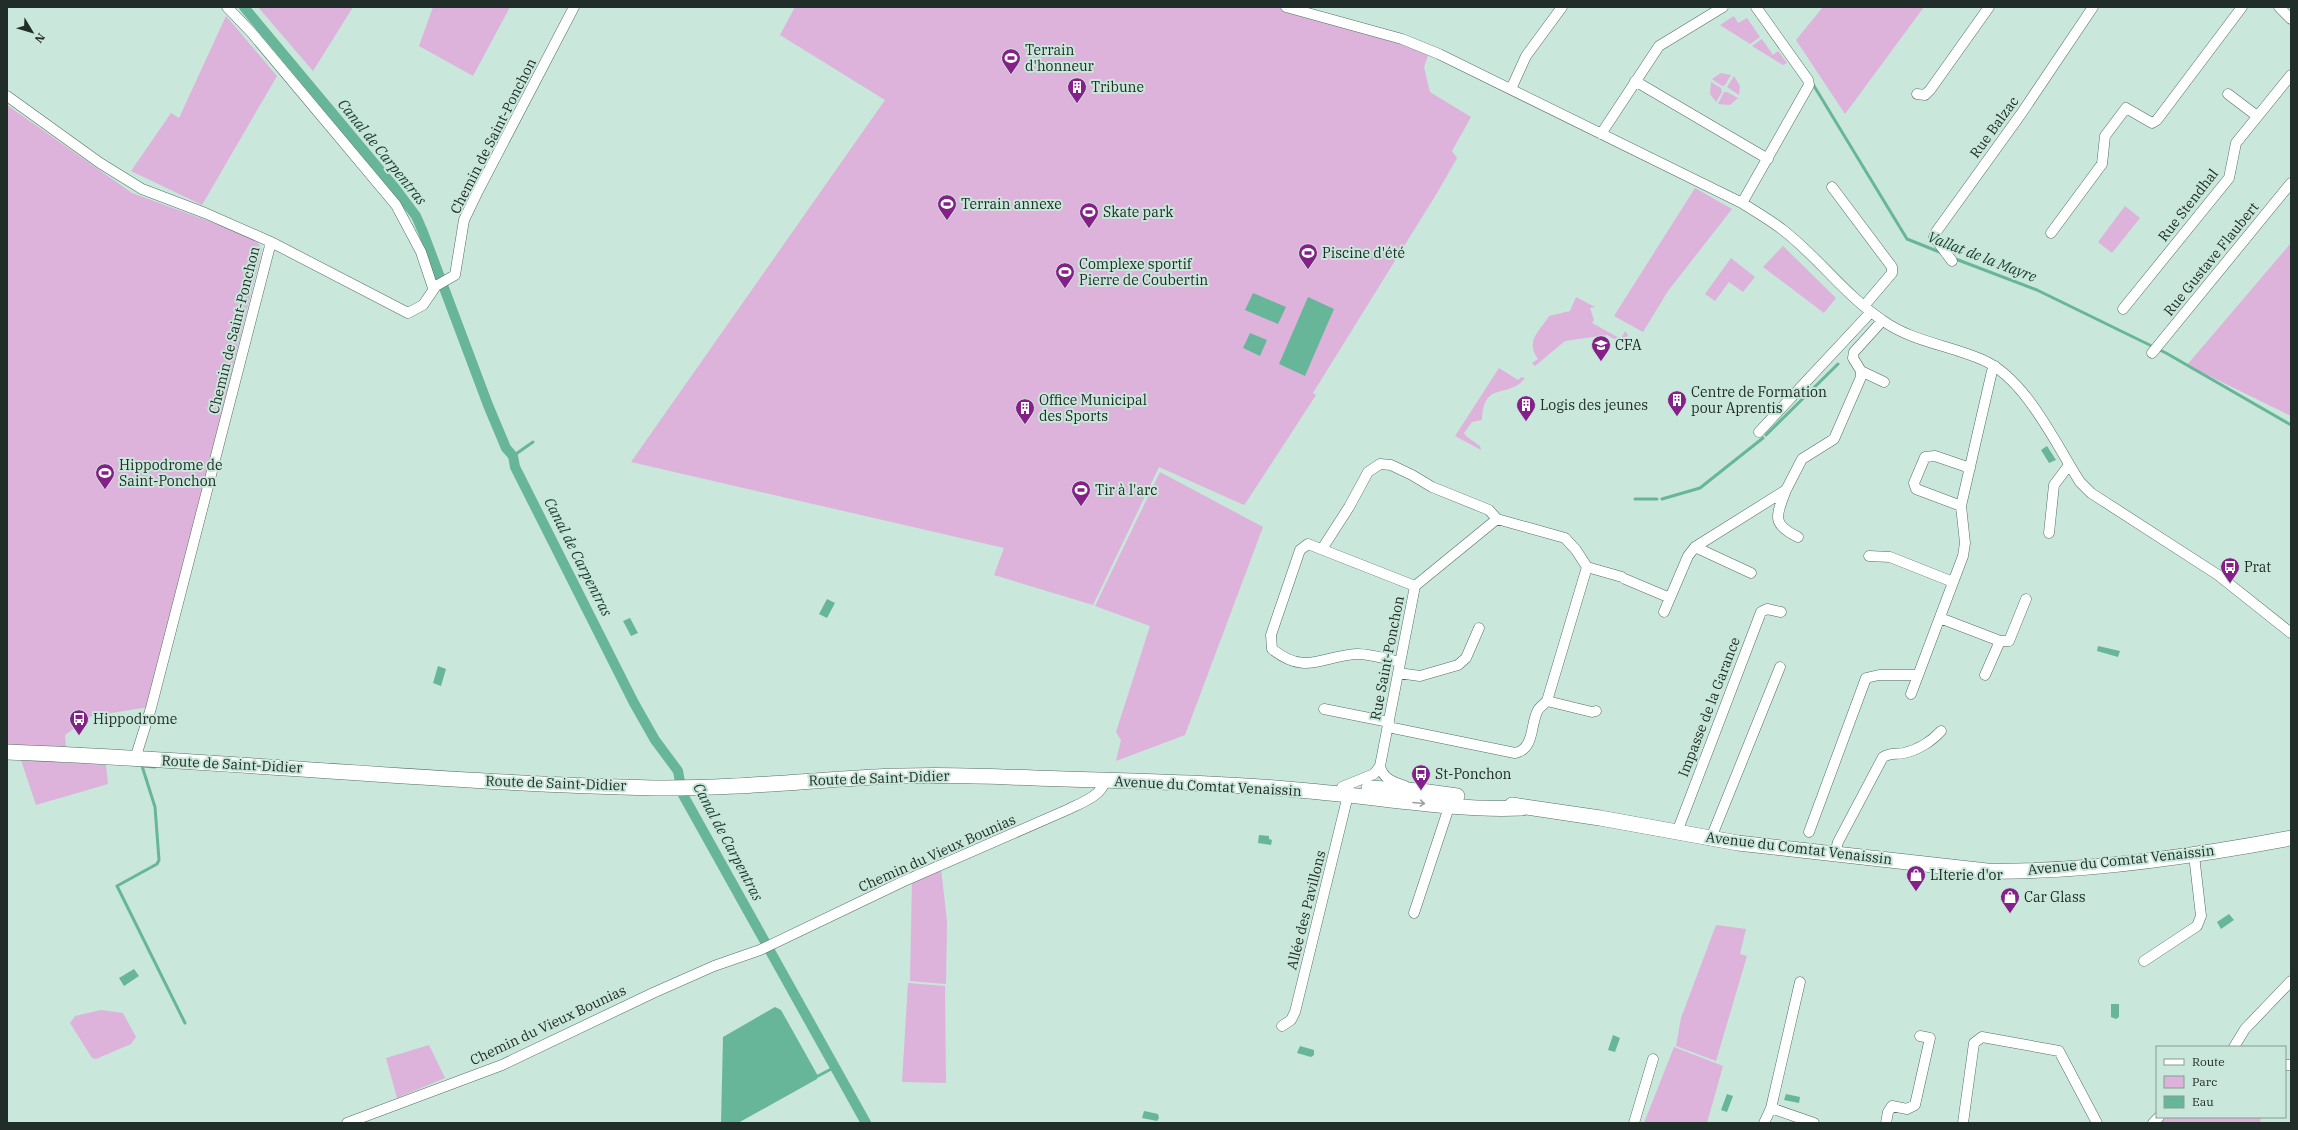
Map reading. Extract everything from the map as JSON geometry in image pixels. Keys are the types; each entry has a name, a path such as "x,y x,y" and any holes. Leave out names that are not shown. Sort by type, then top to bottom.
{"main road":[{"name":"Route de Saint-Didier","path":"7,752 135,758 510,782 676,788 921,775 1105,780"},
{"name":"Avenue du Comtat Venaissin","path":"1349,793 1377,775 1451,800 1496,809 1522,808 1600,818 1711,838 1974,870 2002,871 2063,868 2194,855 2291,838"},
{"name":"Avenue du Comtat Venaissin","path":"1105,780 1349,793 1399,801 1451,800"}],"street":[{"path":"227,7 251,32 396,204 421,252 434,287"},
{"name":"Chemin de Saint-Ponchon","path":"135,758 153,701 271,242 408,313 423,305 434,287 450,280 456,275 464,220 477,192 574,7"},
{"path":"1286,7 1402,39 1439,54 1742,204 1783,231 1882,321 1917,338 1982,359 1995,366 2020,389 2080,482 2091,493 2218,575 2291,633"},
{"path":"1511,89 1526,56 1562,7"},
{"path":"1601,134 1635,80 1659,46 1723,7"},
{"path":"1742,204 1809,85 1808,80 1756,7"},
{"path":"1916,94 1925,95 1930,90 1989,7"},
{"name":"Rue Balzac","path":"1952,261 1934,237 1936,232 2021,114 2093,7"},
{"path":"2050,233 2102,164 2105,136 2126,108 2147,122 2152,123 2158,120 2242,7"},
{"path":"2279,7 2291,19"},
{"name":"Rue Stendhal","path":"2123,309 2229,178 2236,143 2291,76"},
{"path":"1635,80 1768,159"},
{"path":"2228,94 2257,116"},
{"path":"7,96 127,181 157,196 205,213 271,242"},
{"name":"Rue Gustave Flaubert","path":"2152,353 2291,183"},
{"path":"1759,432 1868,309 1892,273 1892,267 1832,187"},
{"path":"1882,321 1854,352 1854,362 1861,371 1884,382"},
{"path":"1911,694 1963,556 1965,543 1961,506 1992,371 1995,366"},
{"path":"1798,538 1782,529 1779,523 1780,508 1786,490 1802,458 1834,439 1860,384 1861,371"},
{"path":"1961,506 1916,489 1914,483 1925,457 1935,456 1970,468"},
{"path":"1322,549 1349,507 1368,472 1380,464 1391,465 1432,487 1489,510 1497,519 1565,538 1576,550 1587,567 1623,578 1670,598"},
{"path":"2049,533 2054,485 2070,465"},
{"path":"1664,612 1688,556 1695,547 1786,490"},
{"name":"Rue Saint-Ponchon","path":"1377,775 1389,724 1415,586 1497,519"},
{"path":"1400,662 1360,654 1298,664 1283,657 1272,649 1271,635 1300,550 1308,544 1415,586"},
{"path":"1695,547 1751,573"},
{"path":"1869,556 1890,557 1954,582"},
{"path":"1324,709 1515,753 1524,749 1528,744 1538,710 1547,701 1587,567"},
{"path":"1940,618 2000,641 2009,641 2026,599"},
{"name":"Impasse de la Garance","path":"1677,832 1761,612 1767,609 1781,612"},
{"path":"1398,673 1420,676 1458,665 1466,658 1474,636 1479,628"},
{"path":"1985,675 2000,641"},
{"path":"1711,838 1780,667"},
{"path":"1809,832 1866,678 1879,675 1918,675"},
{"path":"1547,701 1592,712 1596,711"},
{"path":"1836,853 1838,842 1883,757 1891,752 1903,754 1923,746 1935,739 1941,730"},
{"path":"1377,775 1387,796 1399,801"},
{"name":"Chemin du Vieux Bounias","path":"347,1123 502,1065 653,993 714,966 760,950 902,882 1069,810 1096,794 1104,785 1105,780"},
{"name":"Allée des Pavillons","path":"1282,1026 1291,1020 1295,1012 1349,793"},
{"path":"1414,913 1451,800"},
{"path":"2144,961 2197,926 2201,916 2194,855"},
{"path":"1764,1123 1771,1108 1800,982"},
{"path":"2235,1046 2245,1029 2291,982"},
{"path":"1886,1123 1888,1112 1892,1106 1907,1109 1915,1105 1930,1038 1920,1036"},
{"path":"1963,1123 1974,1043 1982,1037 2059,1051 2097,1123"},
{"path":"1634,1123 1653,1059"},
{"path":"1771,1108 1814,1123"}],"green space":[{"path":"258,7 353,7 313,71"},
{"path":"433,7 510,7 473,76 419,46"},
{"name":"Complexe sportif Pierre de Coubertin","path":"795,7 1277,7 1399,42 1429,53 1424,67 1430,92 1471,117 1452,151 1457,158 1437,193 1313,393 1316,395 1244,505 1159,467 1093,605 994,575 1004,548 631,462 885,100 780,35"},
{"path":"1823,7 1924,7 1845,114 1796,40"},
{"path":"226,16 277,76 202,205 131,171 171,113 179,118"},
{"path":"1734,16 1738,23 1747,18 1760,37 1750,44 1720,25"},
{"path":"1762,39 1773,55 1778,51 1787,63 1783,65 1752,46"},
{"path":"1721,73 1731,75 1725,85 1722,86 1712,79"},
{"path":"1734,76 1740,86 1739,95 1727,87"},
{"path":"1711,82 1721,88 1722,92 1716,102 1710,94"},
{"path":"1724,92 1738,98 1730,105 1718,104"},
{"name":"Hippodrome de Saint-Ponchon","path":"7,105 132,193 255,238 262,249 149,707 92,716 65,735 66,747 7,745"},
{"path":"1695,188 1732,209 1668,291 1643,332 1614,316"},
{"path":"2125,206 2140,218 2112,253 2098,242"},
{"path":"2291,243 2291,416 2187,365"},
{"path":"1783,246 1836,298 1824,313 1763,267"},
{"path":"1731,258 1755,277 1743,292 1729,282 1715,301 1705,294"},
{"path":"1576,297 1595,307 1590,308 1594,320 1592,323 1621,339 1625,331 1628,335 1622,343 1607,335 1565,341 1535,366 1532,363 1538,359 1534,353 1533,347 1535,337 1549,316 1570,311"},
{"path":"1499,368 1518,380 1521,377 1525,378 1511,388 1492,394 1487,399 1482,420 1472,422 1464,433 1480,446 1481,450 1455,436"},
{"path":"1160,472 1263,527 1185,735 1116,761 1121,740 1116,732 1150,626 1095,606"},
{"path":"21,760 106,765 108,784 36,805"},
{"path":"941,869 947,921 946,984 910,981 912,880"},
{"path":"1716,925 1746,929 1740,954 1747,956 1716,1061 1676,1046 1681,1018"},
{"path":"908,983 945,986 946,1083 902,1082"},
{"path":"101,1010 123,1013 136,1037 131,1044 96,1059 92,1058 70,1023 75,1016"},
{"path":"429,1045 445,1078 397,1098 386,1058"},
{"path":"1674,1047 1723,1066 1707,1123 1644,1123"},
{"path":"2165,1118 2261,1118 2260,1123 2160,1123"}],"water":[{"path":"1253,293 1286,307 1278,324 1245,310"},
{"path":"1308,297 1334,309 1305,376 1279,364"},
{"path":"1250,333 1267,340 1260,356 1243,348"},
{"path":"2047,446 2056,460 2049,463 2041,450"},
{"path":"827,599 835,603 827,618 819,614"},
{"path":"630,618 638,633 631,636 623,621"},
{"path":"2098,646 2120,651 2118,657 2097,651"},
{"path":"438,666 446,669 441,686 433,683"},
{"path":"1259,835 1269,836 1269,839 1272,840 1271,845 1258,843"},
{"path":"2229,914 2234,920 2221,929 2217,922"},
{"path":"134,969 139,976 124,986 119,978"},
{"path":"2111,1004 2119,1004 2119,1017 2116,1019 2111,1017"},
{"path":"775,1007 781,1010 818,1076 817,1079 738,1123 721,1123 723,1037"},
{"path":"1613,1035 1620,1038 1615,1052 1608,1050"},
{"path":"1300,1046 1314,1050 1314,1055 1311,1057 1297,1053"},
{"path":"1727,1094 1733,1096 1727,1112 1721,1110"},
{"path":"1786,1094 1800,1097 1799,1103 1784,1100"},
{"path":"1144,1111 1158,1114 1159,1118 1157,1121 1142,1118"}],"waterway":[{"name":"Canal de Carpentras","path":"244,7 395,188 416,216 488,405 506,448 513,456 515,467 634,703 655,740 678,771 682,793 866,1123"},
{"name":"Vallat de la Mayre","path":"1811,81 1907,239 1942,253"},
{"name":"Vallat de la Mayre","path":"1953,258 2037,290 2166,353 2291,425"},
{"path":"1766,435 1838,364"},
{"path":"1662,499 1700,488 1763,438"},
{"path":"513,456 533,442"},
{"path":"1635,499 1657,499"},
{"path":"155,767 142,766 155,807 159,860 157,864 117,886 185,1023"},
{"path":"818,1076 835,1067"}],"place":[{"name":"Terrain d'honneur","path":"1011,75"},
{"name":"Tribune","path":"1077,104"},
{"name":"Terrain annexe","path":"947,221"},
{"name":"Skate park","path":"1089,229"},
{"name":"Piscine d'été","path":"1308,270"},
{"name":"Complexe sportif Pierre de Coubertin","path":"1065,289"},
{"name":"CFA","path":"1601,362"},
{"name":"Centre de Formation pour Aprentis","path":"1677,417"},
{"name":"Logis des jeunes","path":"1526,422"},
{"name":"Office Municipal des Sports","path":"1025,425"},
{"name":"Hippodrome de Saint-Ponchon","path":"105,490"},
{"name":"Tir à l'arc","path":"1081,507"},
{"name":"Prat","path":"2230,584"},
{"name":"Hippodrome","path":"79,736"},
{"name":"St-Ponchon","path":"1421,791"},
{"name":"LIterie d'or","path":"1916,892"},
{"name":"Car Glass","path":"2010,914"}]}
